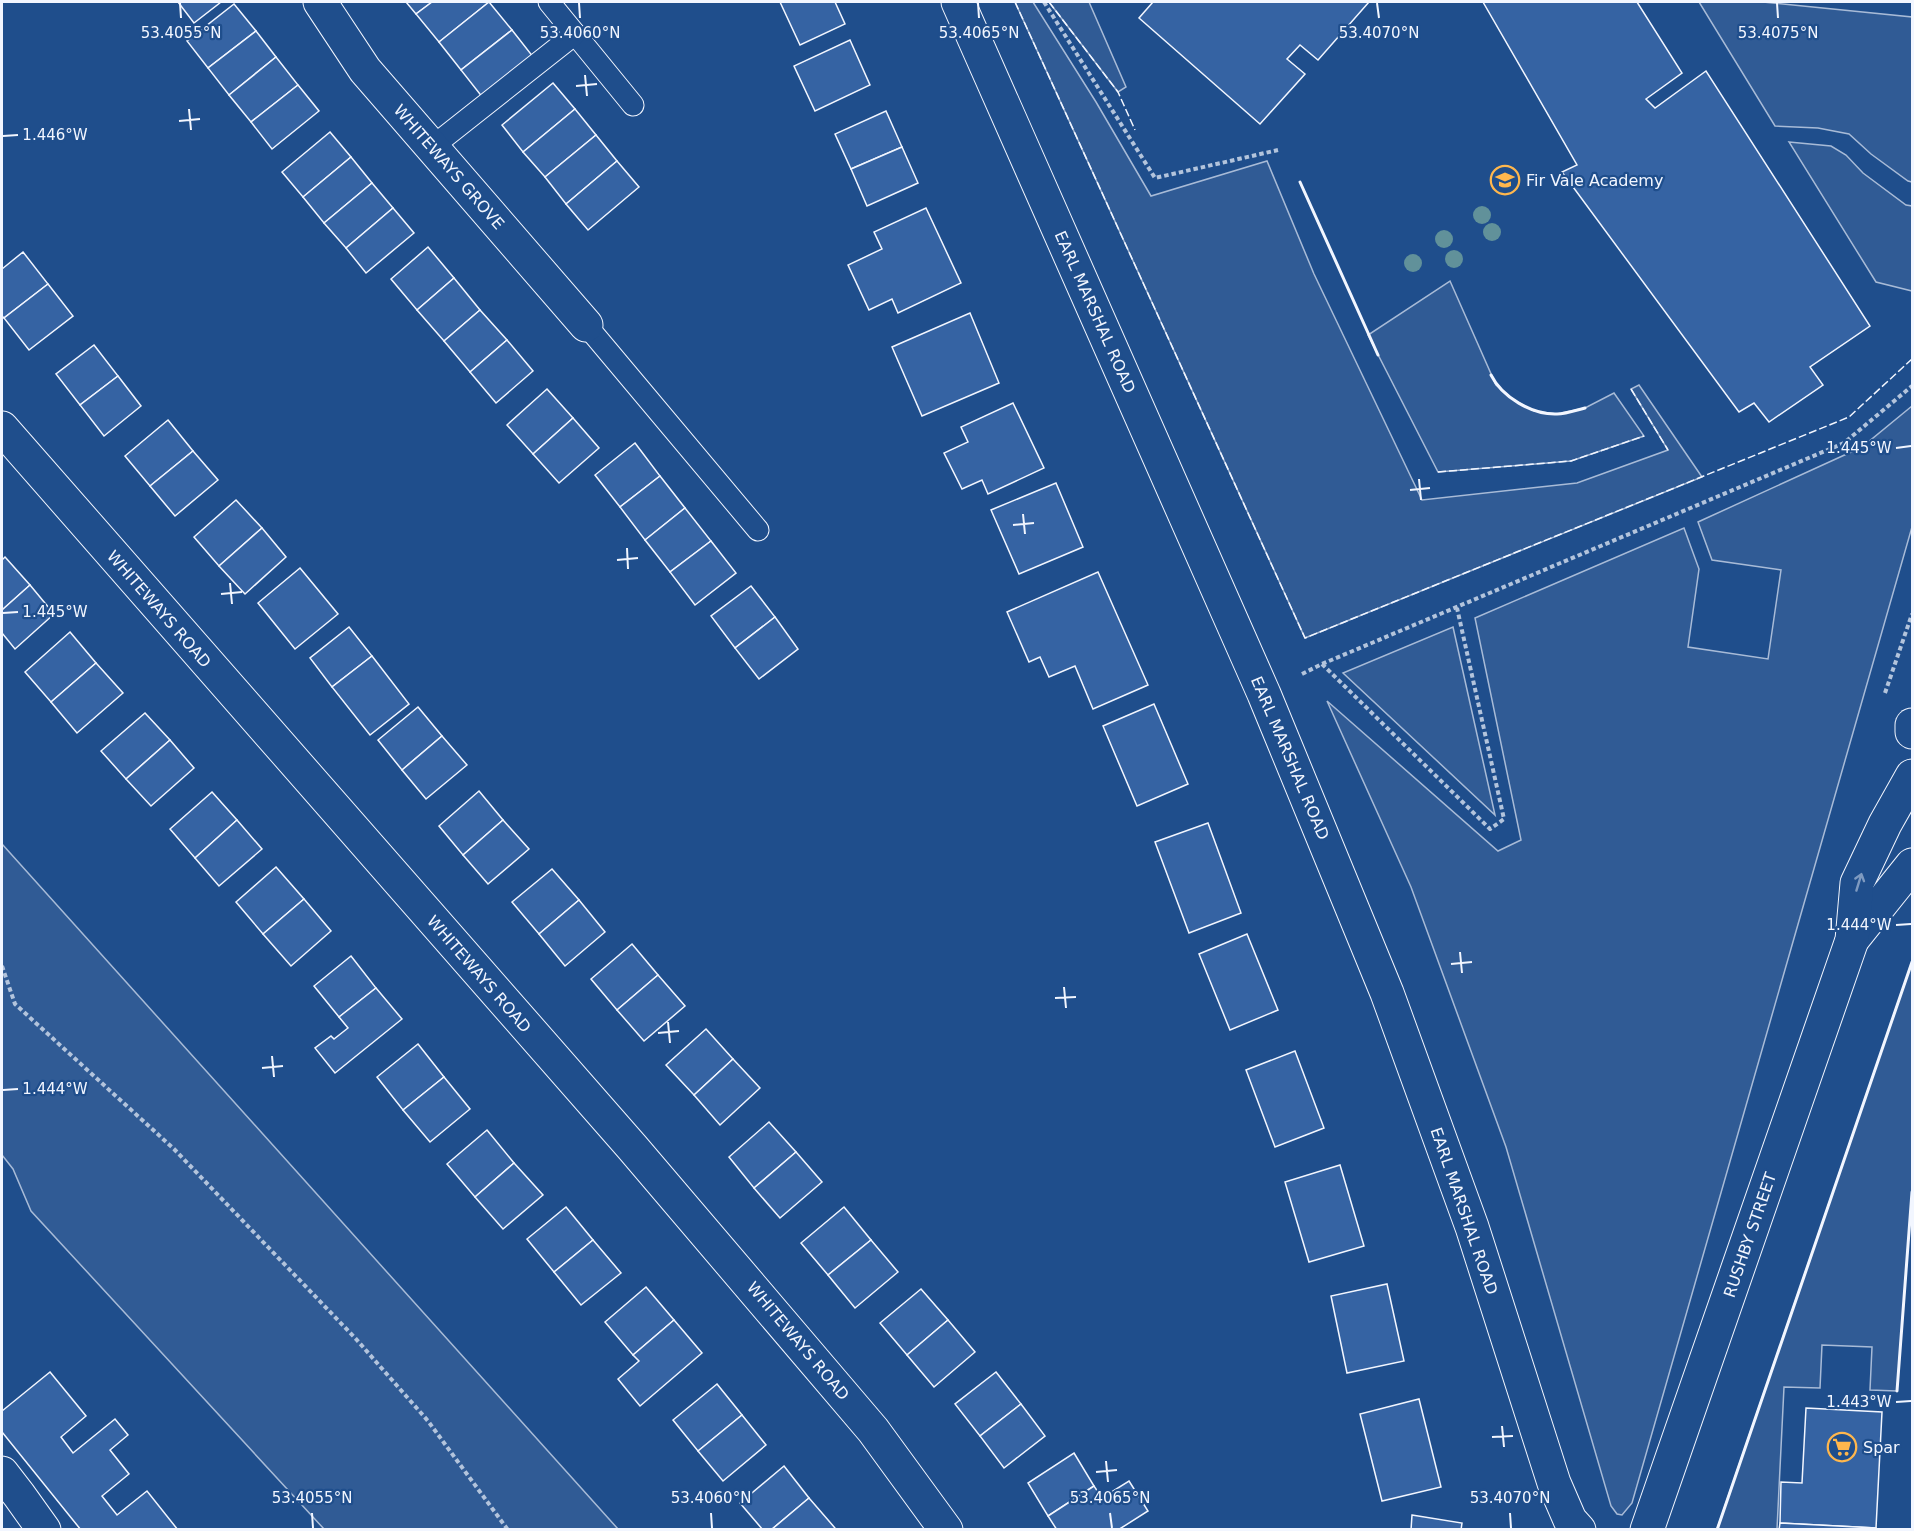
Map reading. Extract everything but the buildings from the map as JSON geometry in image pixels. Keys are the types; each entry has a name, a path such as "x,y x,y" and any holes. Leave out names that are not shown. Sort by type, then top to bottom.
{"street":[{"name":"WHITEWAYS GROVE","path":"320,2 365,70 586,325"},
{"name":"EARL MARSHAL ROAD","path":"958,2 1264,694 1387,993 1472,1227 1554,1484 1570,1520 1579,1530"},
{"name":"WHITEWAYS ROAD","path":"2,428 632,1147 873,1430 946,1530"},
{"path":"1912,725 1912,732"},
{"name":"RUSHBY STREET","path":"1647,1530 1852,940 1857,883 1885,824 1912,776"},
{"name":"RUSHBY STREET","path":"1852,940 1912,865"},
{"path":"8,1491 44,1530"}],"lane":[{"path":"549,2 633,105"},
{"path":"432,147 575,34"},
{"path":"586,325 758,530"}],"path":[{"path":"1044,2 1155,178 1278,150"},
{"path":"1457,608 1504,819 1490,829 1322,664 1844,443 1912,386"},
{"path":"2,966 15,1004 174,1149 356,1339 428,1421 508,1530"}],"shaded area":[{"path":"1015,2 1033,2 1096,102 1151,196 1267,161 1314,274 1422,500 1577,483 1668,450 1631,389 1639,385 1702,477 1305,638"},
{"path":"1049,2 1089,2 1126,87 1118,92"},
{"path":"1699,2 1763,2 1912,17 1912,182 1871,154 1849,134 1818,128 1775,126"},
{"path":"1789,142 1831,146 1846,155 1863,173 1906,205 1912,206 1912,291 1876,282"},
{"path":"1450,281 1496,385 1514,400 1534,411 1557,414 1585,408 1614,393 1644,436 1571,461 1438,472 1368,335"},
{"path":"1912,406 1912,527 1632,1503 1622,1515 1617,1514 1611,1506 1506,1147 1411,887 1327,701 1498,851 1521,840 1475,618 1684,528 1699,569 1688,647 1768,659 1781,570 1712,560 1698,522 1862,447"},
{"path":"1453,627 1495,815 1343,673"},
{"path":"2,844 618,1529 324,1529 31,1211 13,1169 2,1155"},
{"path":"1912,962 1912,1192 1897,1391 1870,1390 1872,1347 1822,1345 1820,1388 1784,1387 1777,1529 1717,1529"}],"fence":[{"path":"1015,2 1305,638 1849,417 1912,359"},
{"path":"1049,2 1118,92 1135,130"},
{"path":"1631,389 1668,450"},
{"path":"1438,472 1571,461 1644,436"}],"wall":[{"path":"1300,182 1378,355"},
{"path":"1491,375 1502,391 1528,408 1547,414 1568,413 1585,408"},
{"path":"1717,1530 1912,962"},
{"path":"1897,1391 1912,1192"}],"place":[{"name":"Fir Vale Academy","path":"1505,180"},
{"name":"Spar","path":"1842,1447"}]}
